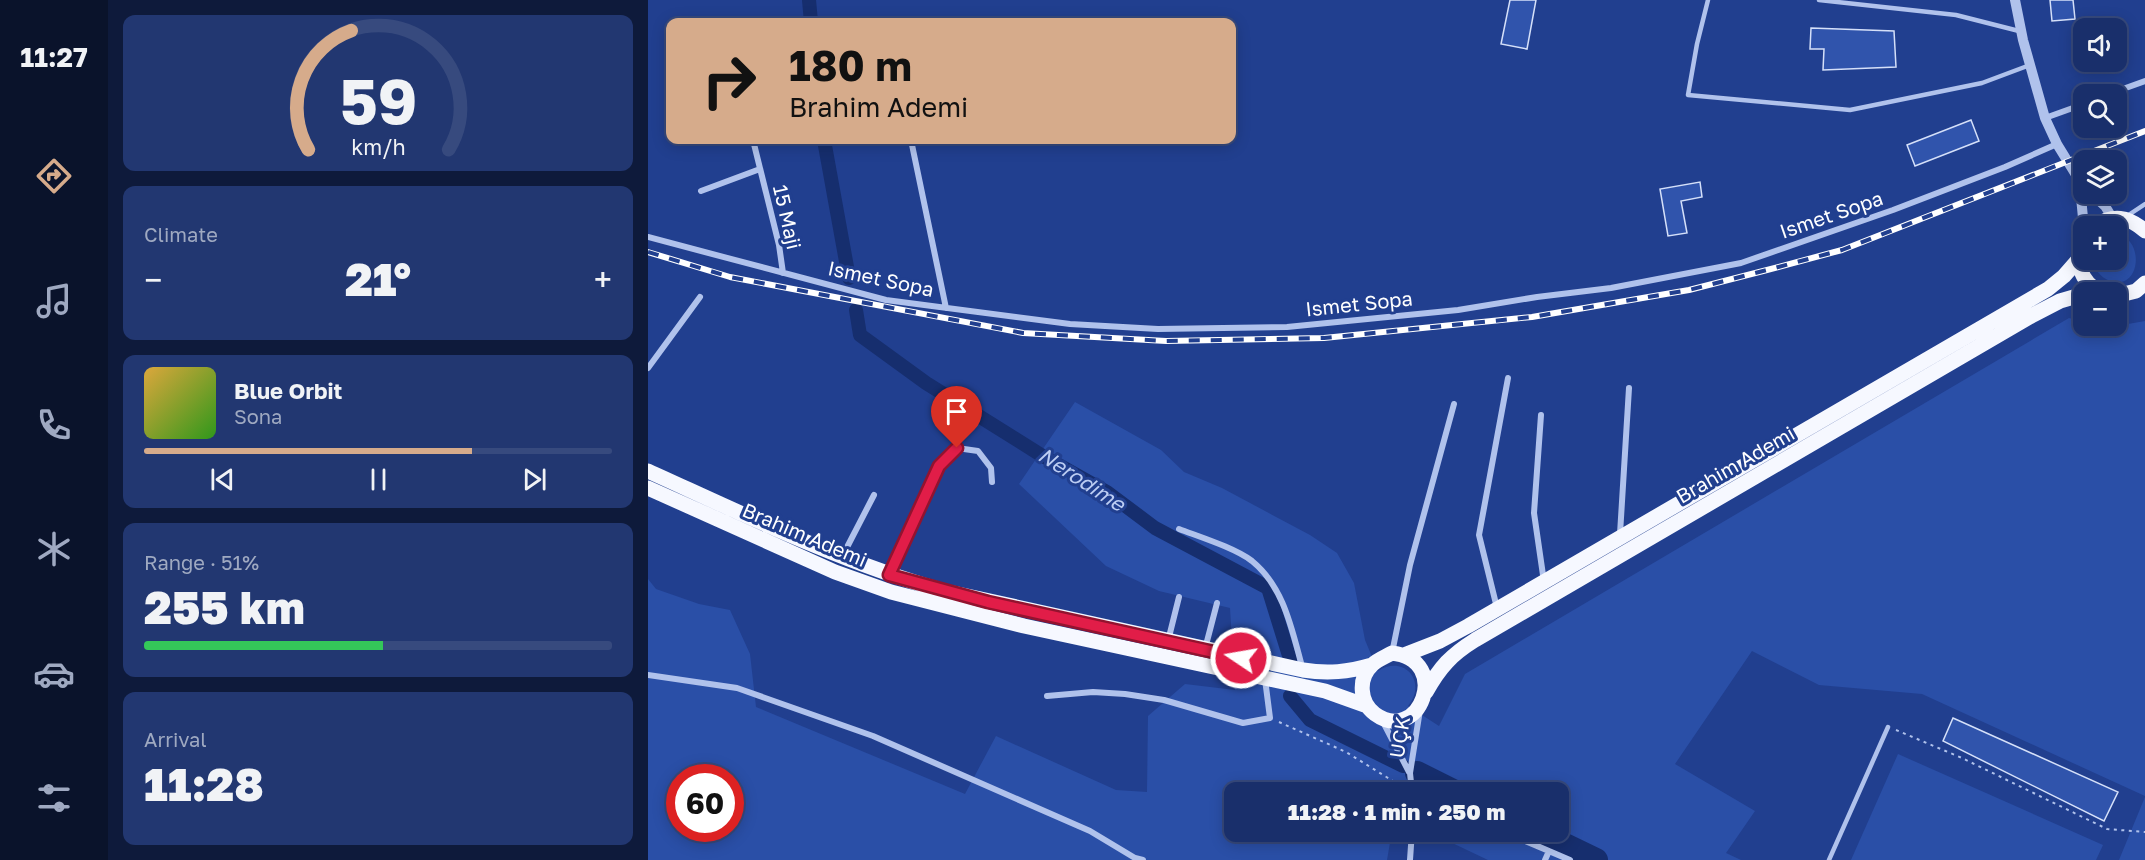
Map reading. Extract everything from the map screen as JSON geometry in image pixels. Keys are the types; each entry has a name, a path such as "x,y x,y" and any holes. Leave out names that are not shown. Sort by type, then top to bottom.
{"main road":[{"path":"2127,222 2143,227"},
{"name":"Brahim Ademi","path":"648,471 842,558 889,575 988,602 1205,650 1303,670 1347,672 1440,641 2048,289 2073,265"},
{"path":"2127,293 2136,291 2145,283"},
{"name":"Brahim Ademi","path":"648,488 835,572 891,592 1003,621 1325,691 1367,706 1381,717 1396,720 1410,716 1423,699 1437,672 1448,659 1475,640 2033,315 2073,298"},
{"path":"1398,654 1421,670 1424,678 1423,699"},
{"path":"1367,706 1363,698 1363,680 1372,665"}],"street":[{"path":"2016,0 2030,65 2045,118 2073,172"},
{"path":"2127,88 2145,81"},
{"path":"2045,118 2073,108"},
{"name":"15 Maji","path":"754,144 779,245 783,273"},
{"path":"913,144 946,308"},
{"name":"Ismet Sopa","path":"648,237 886,300 1070,324 1158,329 1287,327 1458,310 1611,288 1741,262 1893,210 2005,167 2057,144"},
{"name":"15 Maji","path":"701,191 760,169"},
{"path":"2103,204 2115,216"},
{"path":"648,368 700,297"},
{"path":"1497,609 1479,535 1508,378"},
{"path":"1620,538 1629,388"},
{"path":"1398,654 1410,565 1454,404"},
{"path":"1541,415 1534,513 1544,582"},
{"name":"Brahim Ademi","path":"889,575 939,466 957,448 978,451 991,468 992,482"},
{"path":"842,558 874,495"},
{"path":"1179,529 1252,561 1277,589 1287,613 1303,670"},
{"path":"1168,641 1179,597"},
{"path":"1205,650 1217,603"},
{"path":"648,675 737,688 873,736 1090,831 1135,858 1143,860"},
{"path":"1047,696 1093,692 1125,694 1164,700 1243,723 1270,718 1264,679"},
{"name":"UÇK","path":"1411,782 1410,773 1423,699"},
{"name":"UÇK","path":"1381,717 1410,773"},
{"path":"1410,860 1411,842"},
{"path":"1528,842 1570,860"},
{"path":"1545,860 1549,851"}],"lane":[{"path":"1708,0 1688,95 1850,110 1982,83 2030,65"},
{"path":"1819,0 1956,15 2022,32"},
{"path":"2123,216 2145,204"},
{"path":"1829,860 1888,727"}],"path":[{"path":"1270,718 1346,752 1395,782"},
{"path":"1888,727 1962,758 2108,829 2145,832"}],"shaded area":[{"path":"2127,239 2132,245 2136,263 2128,279 2120,282 2110,281 2097,270 2127,270"},
{"path":"2069,318 2073,319 2073,336 2127,336 2127,324 2145,321 2145,796 1922,694 1819,685 1752,651 1675,764 1755,811 1726,853 1741,860 1488,860 1450,842 1569,842 1569,782 1224,782 1224,842 1390,842 1387,860 648,860 648,579 656,589 699,604 730,610 750,654 756,707 965,794 996,736 1116,790 1147,792 1148,716 1185,684 1235,690 1230,608 1159,591 1106,566 1019,484 1075,402 1161,450 1184,472 1222,488 1310,535 1337,553 1354,583 1365,640 1378,671 1396,666 1410,673 1415,688 1414,697 1408,706 1439,726 1465,674"},
{"path":"1898,754 2103,845 2096,860 1851,860"},
{"path":"2145,797 2145,860 2119,860"}],"building":[{"path":"1510,0 1536,0 1527,49 1501,44"},
{"path":"2050,0 2073,0 2075,18 2052,21"},
{"path":"1811,28 1894,31 1896,67 1823,70 1824,49 1810,49"},
{"path":"1971,120 1979,141 1915,166 1907,145"},
{"path":"1700,182 1702,197 1681,201 1687,233 1668,236 1660,189"},
{"path":"1953,718 2118,792 2104,821 1943,741"}],"waterway":[{"name":"Nerodime","path":"809,0 811,18"},
{"name":"Nerodime","path":"825,144 849,278"},
{"name":"Nerodime","path":"856,310 860,335 926,383 1041,455 1107,492 1155,528 1268,588 1290,659"},
{"name":"Nerodime","path":"1290,696 1310,720 1403,766"},
{"name":"Nerodime","path":"1417,773 1435,782"},
{"name":"Nerodime","path":"1559,842 1596,860"}],"railway":[{"path":"648,252 730,277 1023,333 1166,341 1324,338 1532,317 1689,290 1842,250 2145,131"}],"route":[{"path":"957,448 939,466 889,575 988,602 1241,658"}]}
